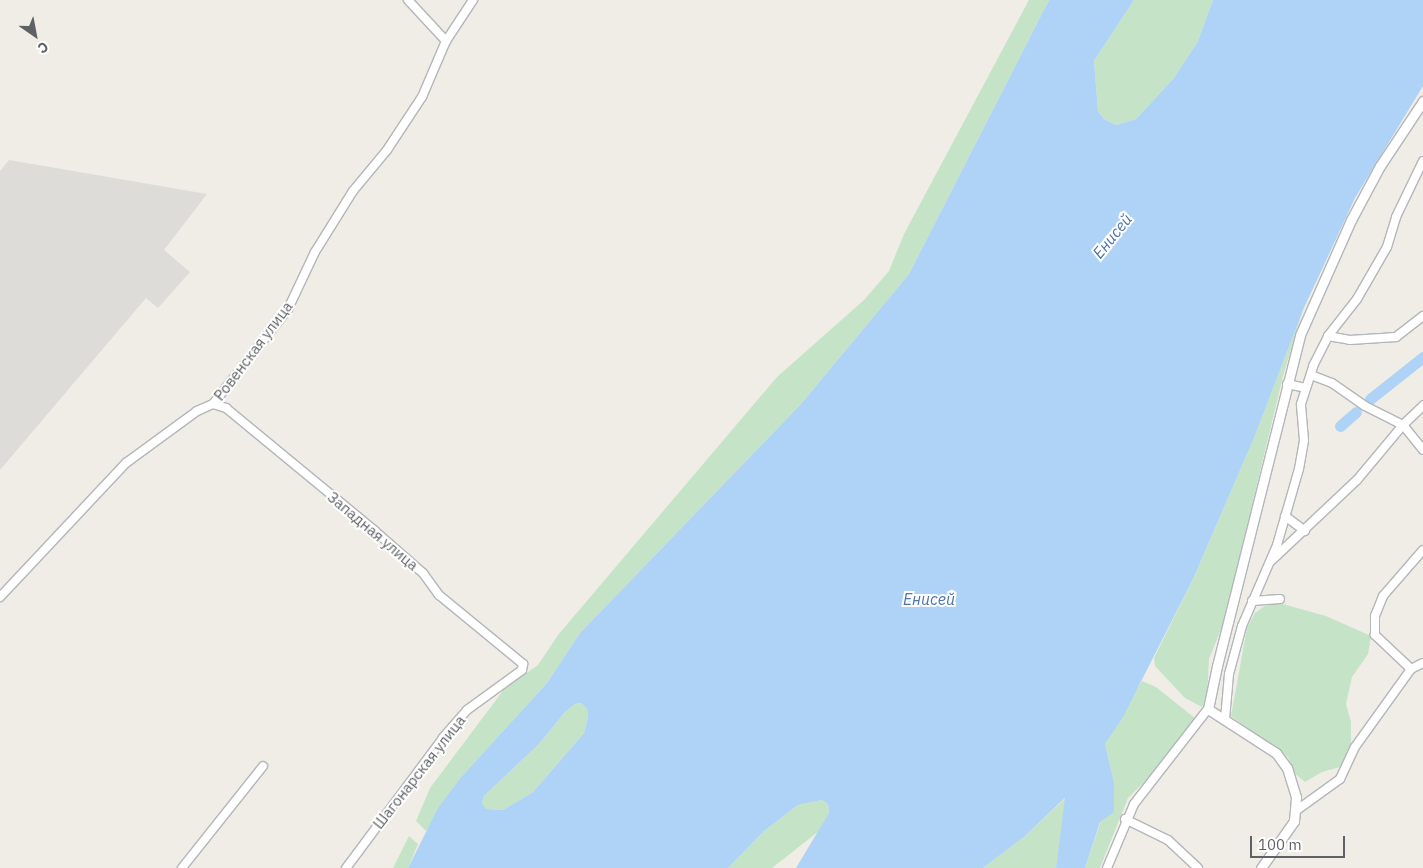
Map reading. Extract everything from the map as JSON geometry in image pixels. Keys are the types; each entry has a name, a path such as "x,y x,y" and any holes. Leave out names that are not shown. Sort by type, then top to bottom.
{"street":[{"path":"408,0 446,41"},
{"name":"Ровенская улица","path":"0,596 126,463 197,411 213,404 288,310 306,267 353,191 387,150 422,98 446,41 473,0"},
{"path":"1107,868 1125,819 1208,709 1287,384 1310,308 1339,245 1380,166 1423,101"},
{"path":"1225,719 1229,674 1252,601 1271,561 1302,450 1301,404 1310,376 1328,336 1357,299 1387,248 1396,217 1423,161"},
{"path":"1328,336 1350,340 1396,337 1423,316"},
{"path":"1310,376 1332,383 1365,406 1403,425 1423,450"},
{"path":"1287,384 1306,388"},
{"name":"Западная улица","path":"213,404 226,408 375,531 423,573 440,595 522,662 524,667"},
{"path":"1271,561 1357,480 1403,425 1423,406"},
{"path":"1285,516 1305,531"},
{"path":"1411,670 1404,659 1375,635 1377,605 1423,550"},
{"path":"1252,601 1280,599"},
{"path":"1297,810 1340,778 1355,747 1411,670 1423,662"},
{"name":"Шагонарская улица","path":"346,868 425,760 461,717 524,667"},
{"path":"1208,709 1280,758 1289,774 1297,810 1294,821 1261,868"},
{"path":"182,868 263,766"},
{"path":"1125,819 1168,840 1198,868"}],"shaded area":[{"path":"9,160 207,194 164,250 190,272 158,308 146,298 0,470 0,171"}],"green space":[{"path":"1029,0 1049,0 909,274 801,404 580,633 547,683 462,776 426,831 416,821 430,788 505,688 538,665 558,635 777,377 864,300 889,271 904,234"},
{"path":"1134,0 1213,0 1198,41 1174,78 1136,119 1116,125 1104,119 1098,111 1094,61"},
{"path":"1303,310 1283,376 1224,622 1209,659 1207,699 1202,707 1185,698 1155,666 1154,658 1193,579 1254,438"},
{"path":"1279,603 1326,616 1371,636 1368,654 1352,677 1346,704 1351,722 1351,745 1340,767 1322,772 1305,782 1293,772 1288,757 1231,716 1247,628 1255,613 1266,605"},
{"path":"1142,681 1156,687 1196,719 1166,760 1128,798 1100,868 1085,868 1114,782 1105,744"},
{"path":"581,703 587,709 588,718 584,733 533,792 503,810 486,809 482,803 484,796 539,744 565,712 575,704"},
{"path":"1066,798 1056,868 983,868 1024,837"},
{"path":"822,800 828,804 829,813 819,831 772,868 728,868 764,831 798,805"},
{"path":"409,836 418,844 408,868 393,868"}],"water":[{"name":"Енисей","path":"1049,0 1134,0 1094,61 1098,111 1104,119 1116,125 1136,119 1174,78 1198,41 1213,0 1423,0 1423,86 1355,198 1303,310 1254,438 1193,579 1123,717 1105,744 1114,782 1114,812 1100,822 1085,868 1056,868 1065,798 1024,837 983,868 796,868 829,813 828,804 822,800 798,805 764,831 728,868 408,868 438,808 462,776 547,683 580,633 801,404 909,274","holes":["581,703 587,709 588,718 584,733 533,792 503,810 486,809 482,803 484,796 539,744 565,712 575,704"]}],"waterway":[{"path":"1370,399 1423,357"},
{"path":"1340,426 1356,412"}]}
